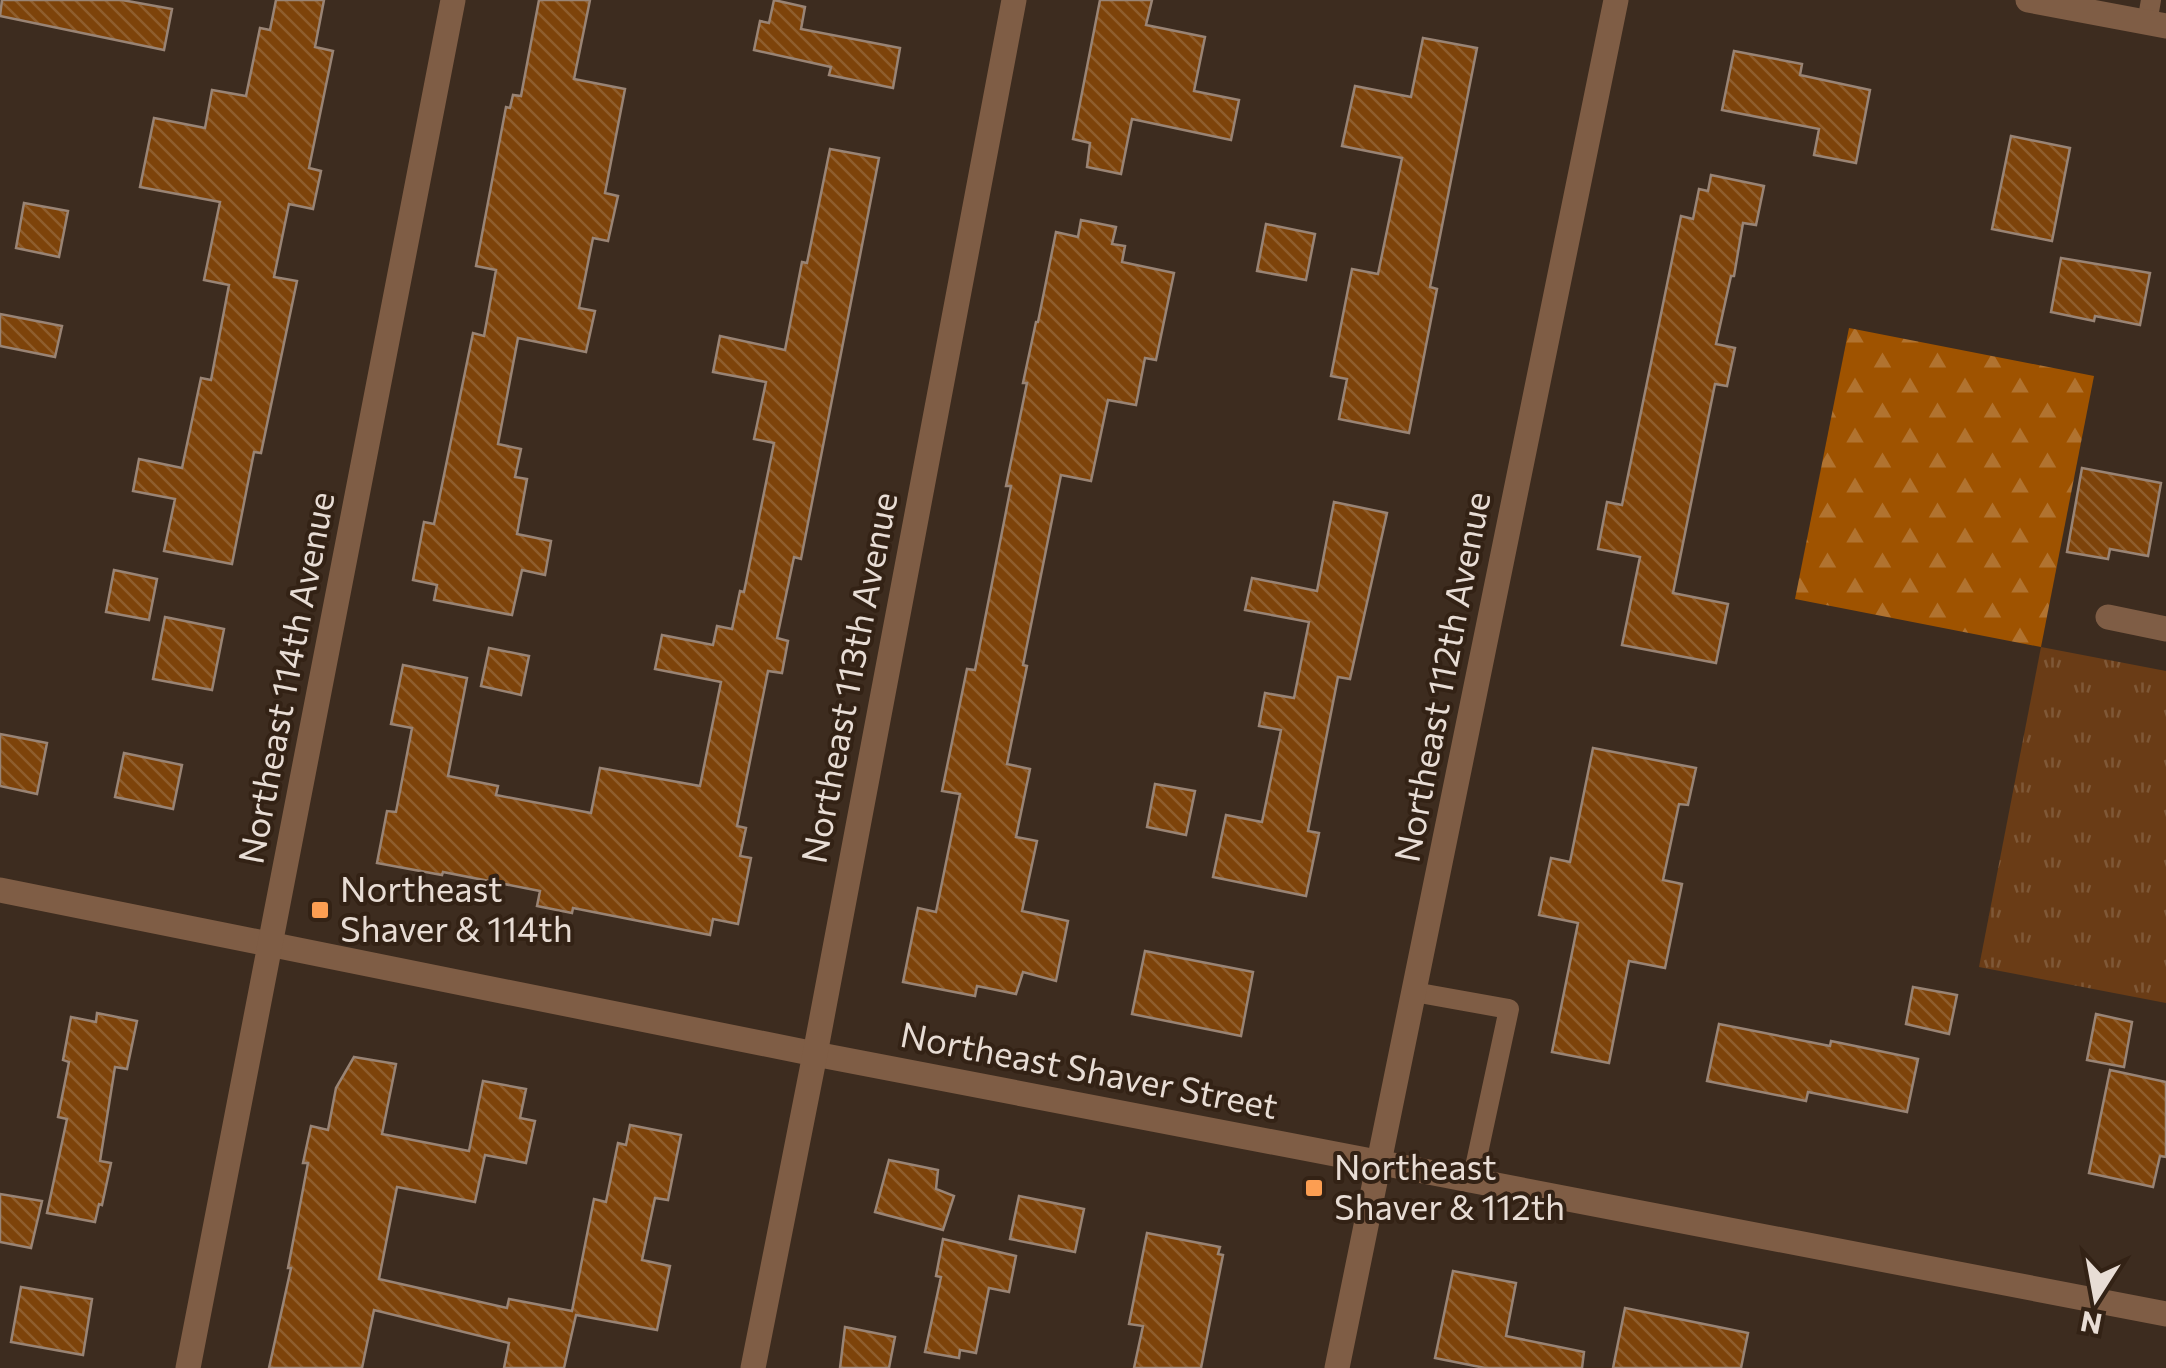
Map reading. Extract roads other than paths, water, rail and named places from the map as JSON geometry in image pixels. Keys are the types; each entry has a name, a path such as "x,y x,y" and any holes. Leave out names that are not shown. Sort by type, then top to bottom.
{"street":[{"name":"Northeast 114th Avenue","path":"188,1368 453,0"},
{"name":"Northeast 113th Avenue","path":"753,1368 1014,0"},
{"name":"Northeast 112th Avenue","path":"1338,1368 1616,0"},
{"path":"2028,0 2155,16"},
{"path":"2108,617 2166,629"},
{"name":"Northeast Shaver Street","path":"0,890 815,1054 2166,1314"}],"lane":[{"path":"1414,992 1509,1008 1472,1181"}],"place":[{"name":"Northeast Shaver & 114th","path":"320,910"},
{"name":"Northeast Shaver & 112th","path":"1314,1188"}]}
